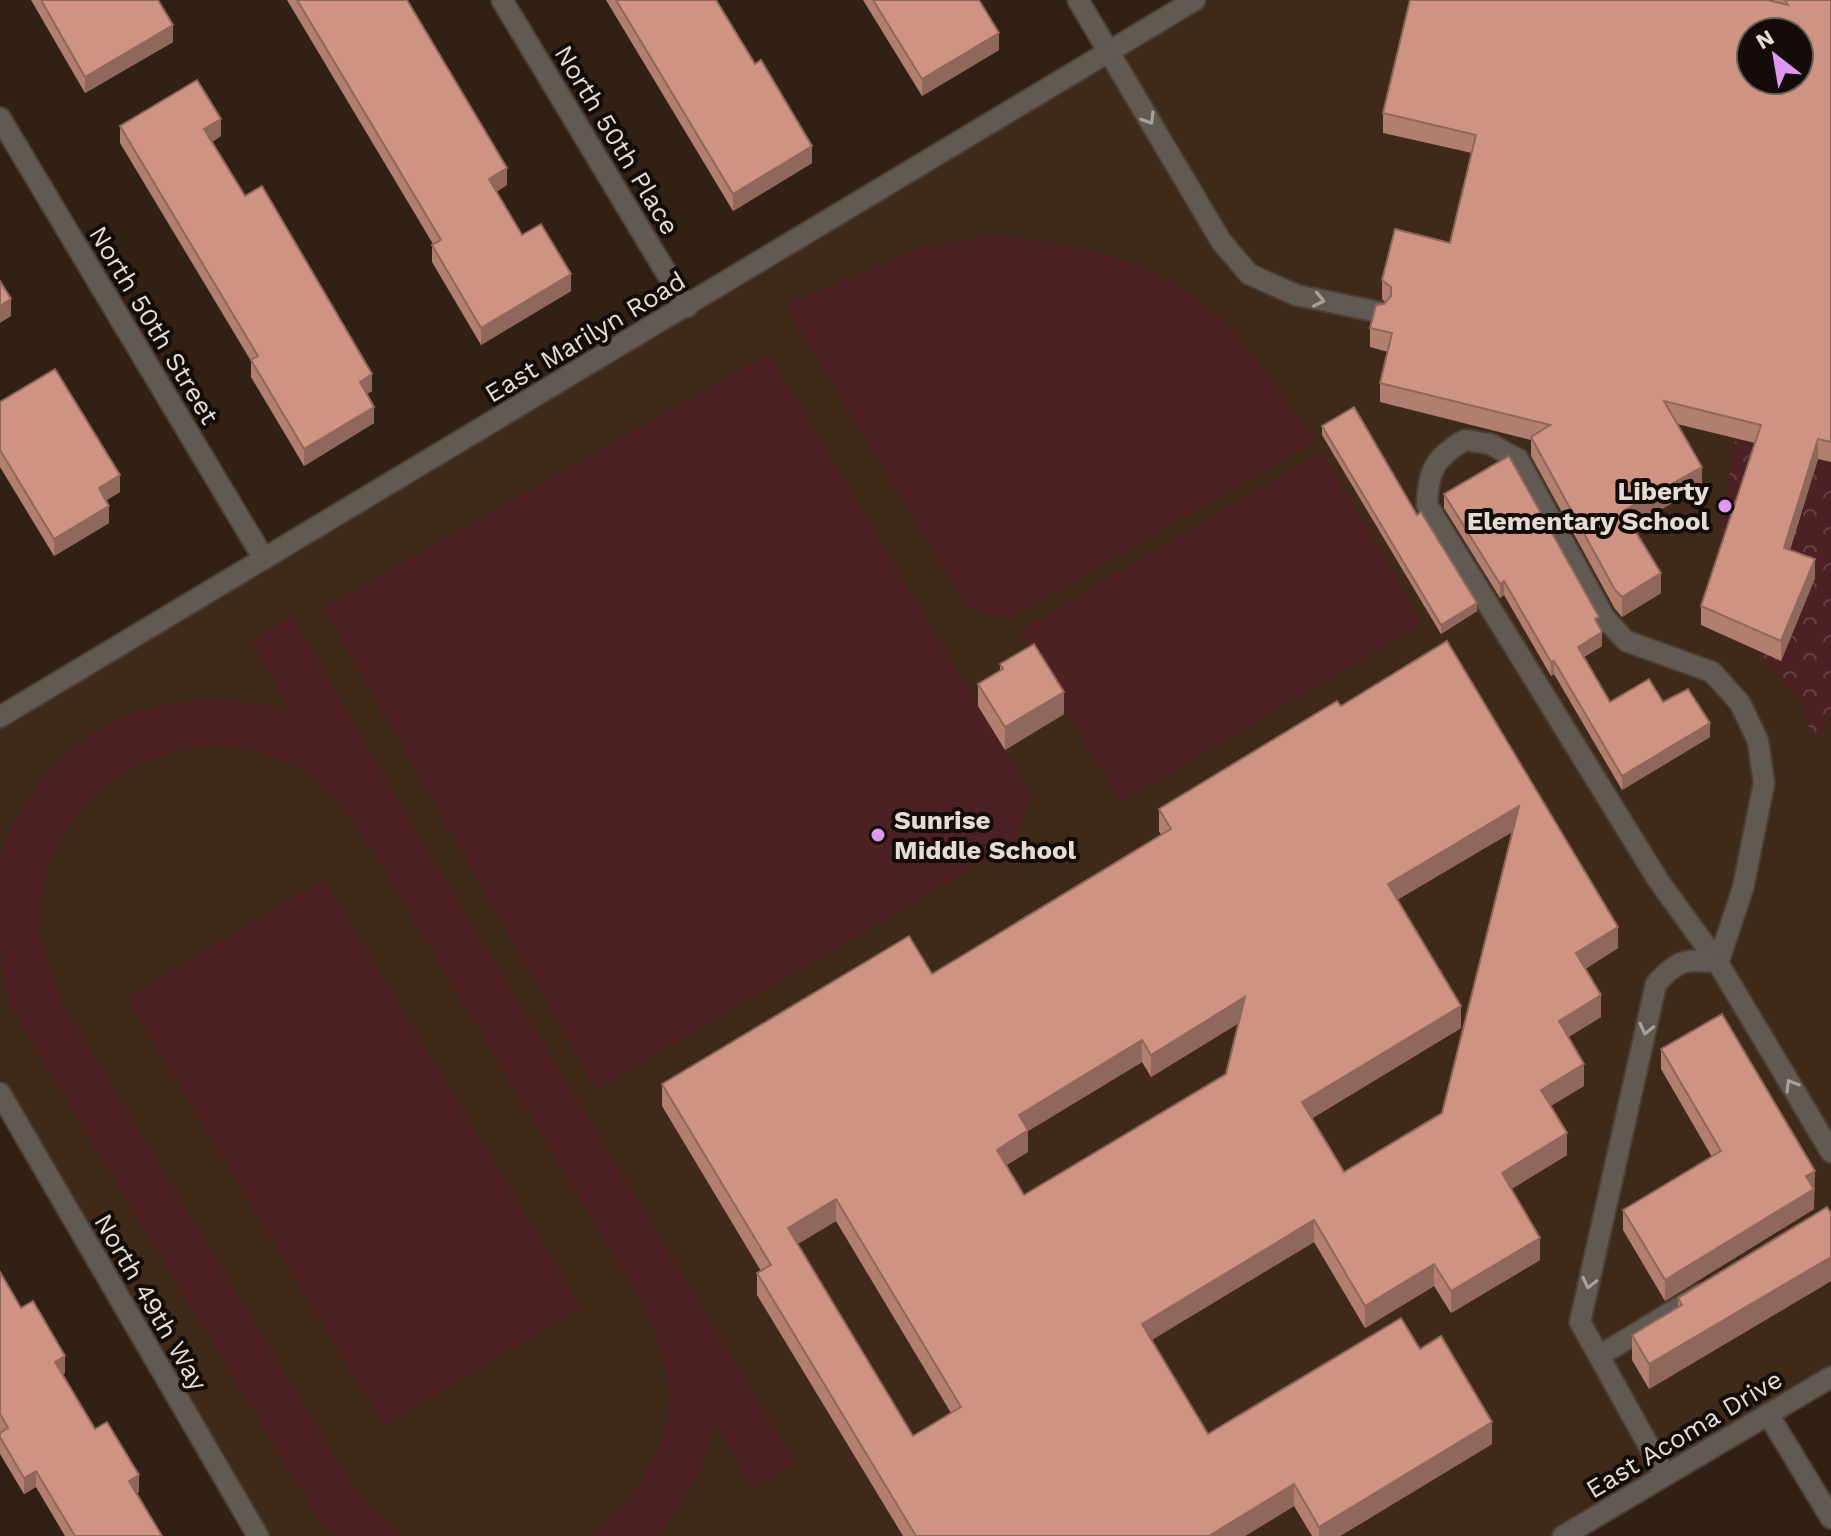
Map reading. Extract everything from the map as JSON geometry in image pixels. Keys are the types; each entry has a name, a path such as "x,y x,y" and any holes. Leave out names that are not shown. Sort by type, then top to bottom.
{"street":[{"name":"North 50th Place","path":"502,0 687,307"},
{"path":"1078,0 1221,241 1249,274 1296,295 1379,312"},
{"name":"East Marilyn Road","path":"0,717 1195,0"},
{"name":"North 50th Street","path":"0,118 264,559"},
{"path":"1718,963 1743,888 1764,783 1758,741 1740,703 1712,672 1626,641 1604,617 1518,459 1490,444 1465,440 1442,453 1428,481 1427,505 1658,880 1718,963 1831,1152"},
{"path":"1665,1475 1580,1322 1656,984 1674,964 1696,960 1718,963"},
{"name":"North 49th Way","path":"0,1093 258,1536"},
{"path":"1599,1356 1715,1285"},
{"name":"East Acoma Drive","path":"1563,1536 1831,1377"},
{"path":"1768,1414 1831,1518"}],"shaded area":[{"name":"Sunrise Middle School","path":"1195,0 1831,0 1831,1377 1563,1536 260,1536 0,1093 0,717"}],"green space":[{"path":"996,235 1087,250 1116,258 1172,282 1198,299 1233,332 1315,441 1010,618 967,607 785,305 920,248"},
{"path":"769,354 1030,793 1015,843 596,1089 324,608"},
{"path":"1735,441 1831,463 1831,707 1822,735 1811,734 1802,704 1728,614 1714,577"},
{"path":"1322,452 1422,623 1120,802 1019,631"},
{"path":"293,616 413,827 795,1462 753,1489 714,1423 703,1466 660,1536 589,1536 622,1506 636,1488 659,1448 666,1426 668,1381 646,1309 370,847 342,807 317,781 261,753 214,746 168,754 125,773 88,802 60,840 43,885 40,935 47,963 66,1009 350,1482 374,1510 404,1536 337,1536 319,1520 11,1007 1,963 0,857 23,808 46,775 73,747 105,727 139,712 176,703 214,701 252,703 291,712 251,640"},
{"path":"324,879 581,1307 384,1426 127,998"}],"building":[{"path":"41,0 158,0 173,25 85,77"},
{"path":"297,0 407,0 507,168 489,179 522,235 541,224 571,274 481,328 432,245 441,240"},
{"path":"616,0 716,0 755,64 761,60 812,146 733,194"},
{"path":"873,0 979,0 999,33 922,79"},
{"path":"1410,0 1768,0 1788,5 1785,0 1831,0 1831,442 1818,439 1784,548 1815,559 1781,641 1701,606 1761,425 1664,401 1702,467 1623,511 1661,573 1622,597 1615,590 1531,437 1550,425 1380,383 1392,333 1370,328 1376,305 1384,304 1391,296 1391,287 1382,280 1395,229 1450,243 1476,135 1383,113"},
{"path":"197,80 221,119 204,129 245,196 262,186 372,374 360,382 374,407 304,449 251,360 258,356 120,126"},
{"path":"0,281 11,299 0,306"},
{"path":"55,369 120,475 99,488 109,506 54,539 0,450 0,402"},
{"path":"1354,407 1417,515 1421,512 1477,603 1441,625 1322,426"},
{"path":"1509,456 1599,617 1595,619 1602,632 1578,647 1610,702 1649,679 1663,702 1688,689 1710,723 1622,776 1504,581 1500,584 1444,494"},
{"path":"1447,641 1618,927 1576,953 1601,995 1559,1021 1584,1064 1541,1090 1567,1133 1502,1173 1540,1238 1451,1291 1434,1264 1365,1306 1314,1220 1142,1324 1208,1434 1401,1318 1420,1349 1441,1336 1492,1422 1319,1527 1294,1484 1209,1536 916,1536 757,1273 771,1265 662,1084 909,936 932,974 1171,829 1159,809 1337,701 1341,706","holes":["1519,806 1442,1113 1344,1172 1302,1102 1461,1006 1388,884","1245,997 1226,1074 1024,1195 997,1150 1028,1130 1019,1115 1142,1040 1151,1055","836,1199 961,1407 913,1436 788,1228"]},
{"path":"1034,644 1064,692 1005,727 978,684 1003,669 1000,664"},
{"path":"1722,1014 1815,1171 1806,1176 1814,1189 1665,1280 1623,1210 1721,1151 1661,1049"},
{"path":"1827,1207 1831,1213 1831,1257 1649,1364 1632,1335 1682,1305 1678,1298"},
{"path":"0,1272 21,1308 33,1301 65,1356 55,1362 95,1429 107,1422 139,1475 129,1481 162,1536 75,1536 36,1471 24,1478 0,1437 0,1433 8,1428 0,1414"}],"place":[{"name":"Liberty Elementary School","path":"1725,506"},
{"name":"Sunrise Middle School","path":"878,835"}]}
